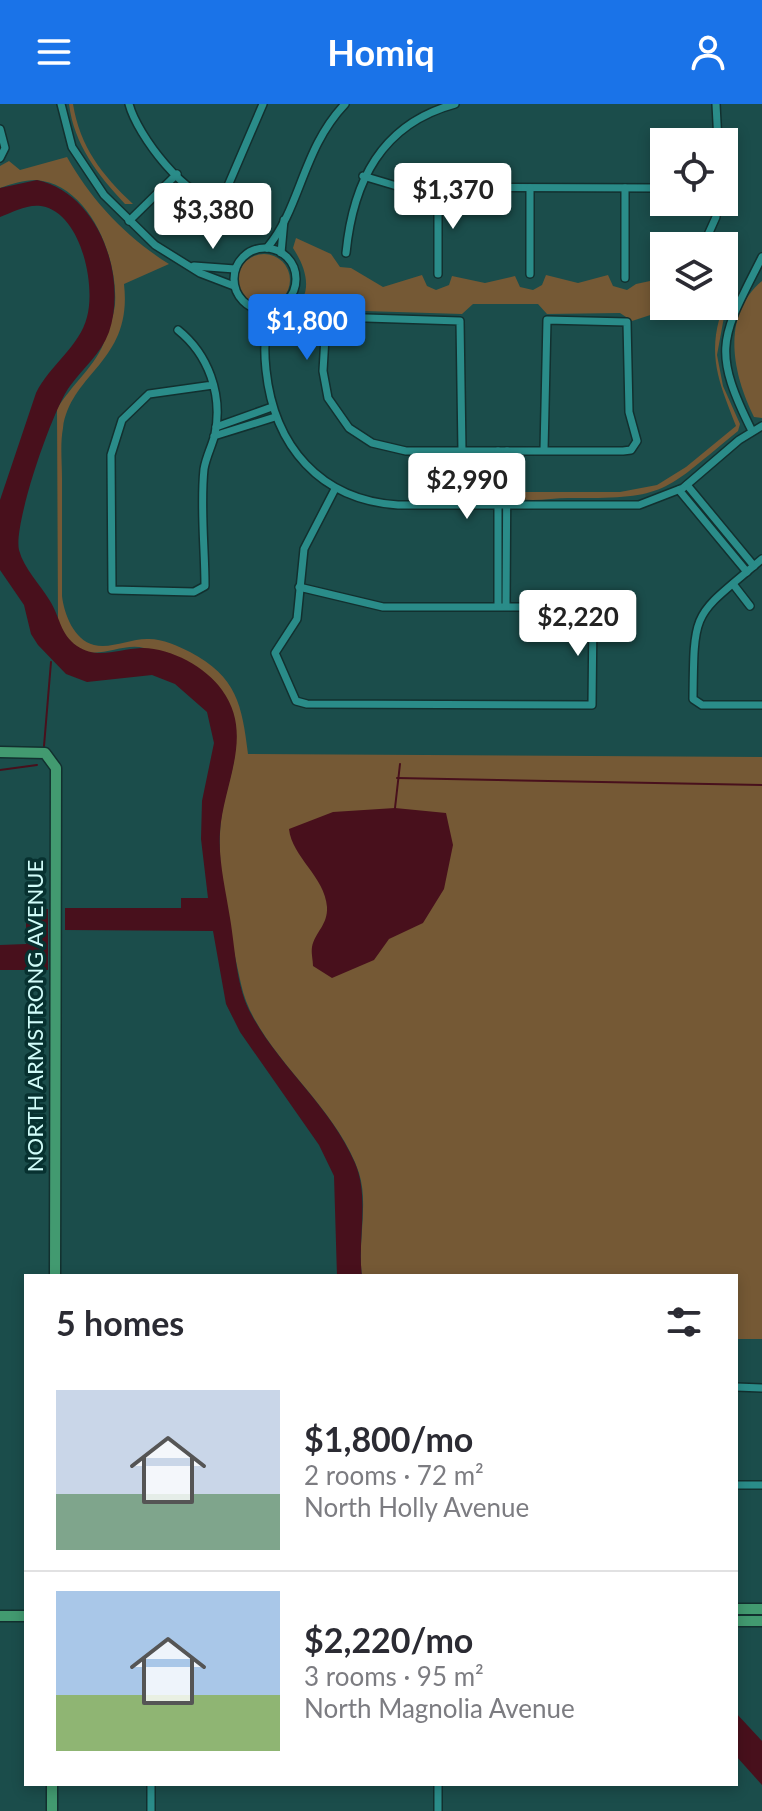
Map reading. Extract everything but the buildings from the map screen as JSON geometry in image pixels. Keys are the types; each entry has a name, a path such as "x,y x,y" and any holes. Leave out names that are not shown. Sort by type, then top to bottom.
{"street":[{"path":"61,104 68,137 85,171 129,221 155,245 194,266 200,273 234,286"},
{"path":"129,104 143,137 177,174 205,198 221,202 263,104"},
{"path":"267,248 284,220 309,154 345,104"},
{"path":"346,253 350,217 363,176 380,149 406,125 455,104"},
{"path":"716,104 717,128"},
{"path":"0,129 2,156"},
{"path":"129,221 177,174"},
{"path":"363,176 388,185 650,188"},
{"path":"438,187 438,274"},
{"path":"530,188 530,274"},
{"path":"625,188 625,278"},
{"path":"281,253 284,220"},
{"path":"267,248 281,253 291,261 297,279 291,298 272,310 255,309 239,297 234,286 235,269 247,253 267,248"},
{"path":"752,431 729,382 725,343 732,318 759,272 762,257"},
{"path":"194,266 235,269"},
{"path":"255,309 265,344 272,407 293,452 335,489 383,504 639,505 687,485 762,426"},
{"path":"265,344 272,310"},
{"path":"462,451 460,321 350,317 326,320 323,371 332,405 355,433 383,446 406,451 462,451 503,451 544,450 623,451 635,446 629,412 627,322 547,320 544,327 544,450"},
{"path":"178,330 201,351 213,385 216,427 204,467 205,586 202,590 112,590 111,455 122,420 149,394 213,385"},
{"path":"216,427 272,407"},
{"path":"214,436 275,417"},
{"path":"502,606 503,451"},
{"path":"687,485 754,566"},
{"path":"299,587 383,607 591,609 592,705 299,703 275,658 297,619 299,587 304,549 335,489"},
{"path":"679,490 747,572"},
{"path":"762,559 710,602 700,615 694,635 696,704 762,705"},
{"path":"733,584 750,606"},
{"name":"NORTH ARMSTRONG AVENUE","path":"0,752 45,753 56,768 55,1274"},
{"path":"738,1387 762,1388"},
{"path":"738,1485 762,1485"},
{"path":"738,1609 762,1609"},
{"path":"0,1616 24,1616"},
{"path":"738,1621 762,1621"},
{"path":"52,1786 52,1811"},
{"path":"151,1786 151,1811"},
{"path":"438,1786 438,1811"}],"shaded area":[{"path":"69,104 73,104 81,134 94,159 133,204 125,204 89,158 76,133"},
{"path":"67,157 111,217 169,264 124,284 124,310 119,332 111,349 77,393 68,409 63,428 62,596 68,618 81,638 101,646 142,639 160,640 206,662 227,682 234,694 243,721 248,754 762,757 762,1339 738,1339 738,1274 362,1274 363,1198 359,1173 333,1123 262,1032 241,984 226,909 220,852 222,816 235,756 234,723 229,703 144,648 87,652 76,648 58,621 57,409 101,348 114,313 115,285 105,245 96,226 71,194 55,185 36,180 0,188 0,166 9,161 20,170"},
{"path":"37,180 58,188 77,201 92,219 103,240 111,263 114,286 114,310 106,340 63,398 36,466 22,516 19,536 21,557 50,601 64,631 77,646 92,652 141,648 175,655 207,674 232,707 237,742 222,814 220,843 241,988 261,1030 332,1122 355,1163 362,1190 362,1274 337,1274 334,1176 319,1145 240,1032 226,1004 213,931 65,930 65,908 181,908 181,898 208,898 201,839 202,801 214,743 207,712 175,684 152,675 87,682 66,674 31,634 24,605 0,570 0,500 36,393 83,327 87,317 89,287 82,252 76,235 66,221 55,211 41,206 25,207 0,217 0,188"},
{"path":"296,238 331,254 340,267 351,268 383,287 422,275 427,286 436,290 449,285 452,276 485,283 515,276 520,287 533,290 542,285 546,275 578,283 608,275 613,286 627,290 650,281 650,315 632,321 620,313 547,314 538,304 473,304 462,314 332,310 322,314 317,323 278,323 300,303 306,288 304,272 293,248"},
{"path":"264,254 283,261 290,280 283,299 264,306 245,299 238,280 245,261"},
{"path":"762,281 762,418 754,417 736,365 735,328 749,295"},
{"path":"719,320 723,320 717,355 723,386 740,424 738,431 694,467 662,488 626,497 533,500 513,497 514,457 514,492 620,492 657,485 686,467 736,426 722,387 716,362"},
{"path":"395,808 446,813 453,845 444,889 423,923 389,939 374,960 332,978 313,966 312,947 327,913 325,896 296,849 289,829 333,812"},
{"path":"26,909 48,909 48,970 0,970 0,945 26,944"},
{"path":"738,1715 762,1741 762,1785 738,1758"}],"waterway":[{"path":"44,746 51,662"},
{"path":"395,808 400,764"},
{"path":"0,770 37,765"},
{"path":"397,778 762,785"}]}
